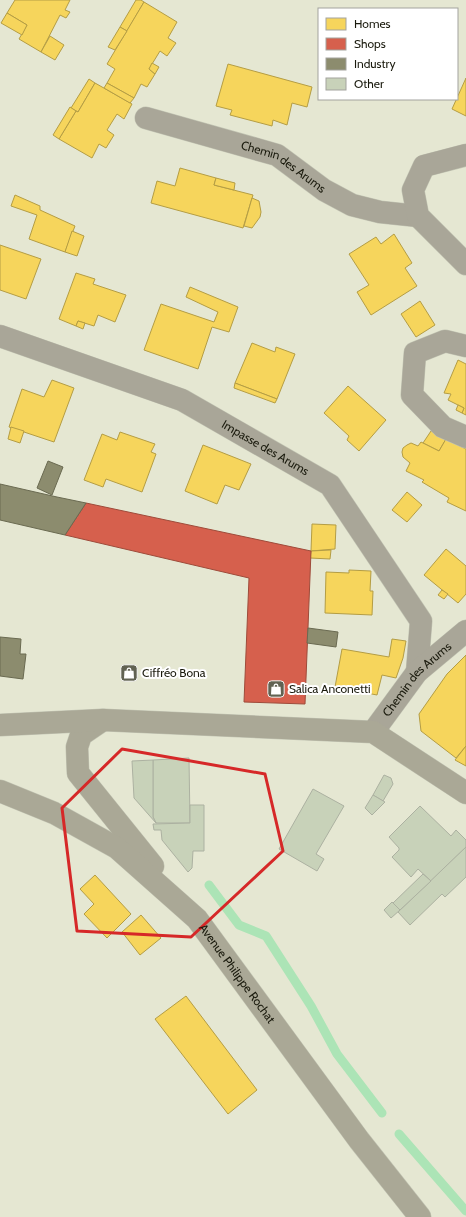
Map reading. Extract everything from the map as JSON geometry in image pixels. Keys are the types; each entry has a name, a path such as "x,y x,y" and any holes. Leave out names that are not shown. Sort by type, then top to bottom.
{"main road":[{"path":"103,720 80,736 77,747 78,773 196,919"},
{"path":"0,725 103,720 374,732 466,793"},
{"name":"Avenue Philippe Rochat","path":"0,791 54,813 117,848 196,919 359,1140 420,1217"}],"street":[{"name":"Chemin des Arums","path":"146,118 278,155 324,190 352,205 380,212 418,216"},
{"path":"466,155 424,166 413,190 418,216 466,264"},
{"name":"Impasse des Arums","path":"0,336 182,400 330,485 420,621 417,672"},
{"path":"466,346 445,341 415,353 412,395 443,427 466,437"},
{"name":"Chemin des Arums","path":"374,732 417,672 466,630"}],"highlighted area":[{"path":"122,749 265,774 283,851 191,937 77,931 62,808"}],"building: Homes":[{"path":"15,0 70,0 65,10 70,12 66,18 60,15 41,52 19,39 27,25 7,13"},
{"path":"136,0 141,0 144,2 127,31 120,27"},
{"path":"144,2 177,22 168,38 176,43 167,56 160,51 149,69 155,74 147,87 141,84 134,98 107,83 115,69 107,64"},
{"path":"7,13 27,25 22,35 1,23"},
{"path":"120,27 127,31 115,50 108,47"},
{"path":"50,36 64,45 55,60 41,52"},
{"path":"152,63 159,67 155,74 149,69"},
{"path":"228,64 312,87 307,107 292,103 287,125 273,120 272,126 230,115 232,110 216,106"},
{"path":"466,78 466,116 452,109 456,100 458,100 458,96"},
{"path":"89,79 95,83 78,112 71,108"},
{"path":"95,83 132,104 124,119 117,114 107,130 114,135 106,148 99,144 92,158 59,139 76,111 78,112"},
{"path":"107,83 134,98 130,103 104,88"},
{"path":"70,107 76,111 59,139 53,135"},
{"path":"180,168 216,178 214,185 253,195 243,228 151,203 157,181 175,186"},
{"path":"216,178 235,183 234,190 214,185"},
{"path":"15,195 40,206 40,210 75,226 65,252 29,239 37,215 11,206"},
{"path":"252,198 259,201 261,212 260,217 252,228 244,226"},
{"path":"72,231 84,236 77,256 65,252"},
{"path":"394,234 412,263 405,268 417,286 371,315 357,292 369,285 349,254 376,237 381,244"},
{"path":"0,245 41,259 26,299 0,290"},
{"path":"76,273 95,279 93,284 126,295 115,322 98,315 94,326 78,321 76,326 59,319"},
{"path":"190,287 238,307 229,332 212,327 198,369 144,350 161,304 214,322 218,312 186,297"},
{"path":"420,301 435,325 416,337 401,314"},
{"path":"78,321 85,323 83,329 76,326"},
{"path":"252,343 275,352 276,347 295,354 277,399 235,383"},
{"path":"458,360 466,364 466,415 462,413 464,408 448,400 451,394 444,393"},
{"path":"52,380 74,388 54,442 9,427 22,389 44,397"},
{"path":"235,383 277,399 275,403 234,388"},
{"path":"348,386 386,420 359,451 347,440 349,436 324,413"},
{"path":"458,405 464,408 462,413 456,410"},
{"path":"11,427 24,431 20,443 8,439"},
{"path":"431,431 446,439 439,451 423,443"},
{"path":"120,432 155,444 151,452 156,454 142,492 106,479 103,487 84,480 102,434 117,440"},
{"path":"446,439 466,449 466,511 447,502 449,498 422,482 424,480 406,471 410,463 403,457 403,448 411,443 418,446 421,442 439,451"},
{"path":"203,445 251,464 239,490 225,485 217,504 185,491"},
{"path":"407,492 422,505 407,522 392,510"},
{"path":"312,524 336,525 335,549 311,551"},
{"path":"446,549 466,566 466,594 458,603 424,575"},
{"path":"331,550 330,559 310,558 311,551"},
{"path":"349,570 371,571 370,591 373,591 372,615 325,613 326,572 349,573"},
{"path":"442,590 448,594 444,599 438,595"},
{"path":"392,639 406,641 403,658 396,678 382,675 377,695 335,687 342,649 389,657"},
{"path":"466,655 466,746 456,758 421,731 419,714 447,674"},
{"path":"466,746 466,766 455,760"},
{"path":"95,875 131,914 107,938 84,914 94,904 80,889"},
{"path":"141,915 161,938 140,955 122,932"},
{"path":"186,996 257,1090 228,1114 155,1019"}],"building: Shops":[{"path":"86,503 311,551 305,704 244,702 249,578 65,535"}],"building: Industry":[{"path":"48,461 63,467 52,495 37,488"},
{"path":"0,484 86,503 65,535 0,520"},
{"path":"308,628 338,632 336,647 307,643"},
{"path":"0,637 21,639 20,654 26,654 23,679 0,676"}],"building: Other":[{"path":"189,758 190,823 156,823 153,817 153,760"},
{"path":"153,760 153,817 156,823 134,798 132,761"},
{"path":"384,775 391,778 393,784 383,801 373,795"},
{"path":"313,789 344,806 316,854 324,859 317,871 279,849"},
{"path":"373,795 385,802 372,815 365,808"},
{"path":"190,805 204,805 204,851 193,851 192,868 188,872 162,840 161,830 154,830 153,824 190,823"},
{"path":"420,806 451,836 456,830 466,840 466,847 431,881 418,869 411,877 392,857 399,850 399,848 389,837"},
{"path":"466,847 466,877 445,897 442,894 410,925 398,912"},
{"path":"423,874 431,881 400,910 393,903"},
{"path":"392,902 400,910 391,918 384,910"}],"waterway":[{"path":"209,885 239,925 266,936 311,1006 337,1054 382,1113"},
{"path":"399,1134 466,1211"}],"place":[{"name":"Ciffréo Bona","path":"129,673"},
{"name":"Salica Anconetti","path":"276,689"}]}
